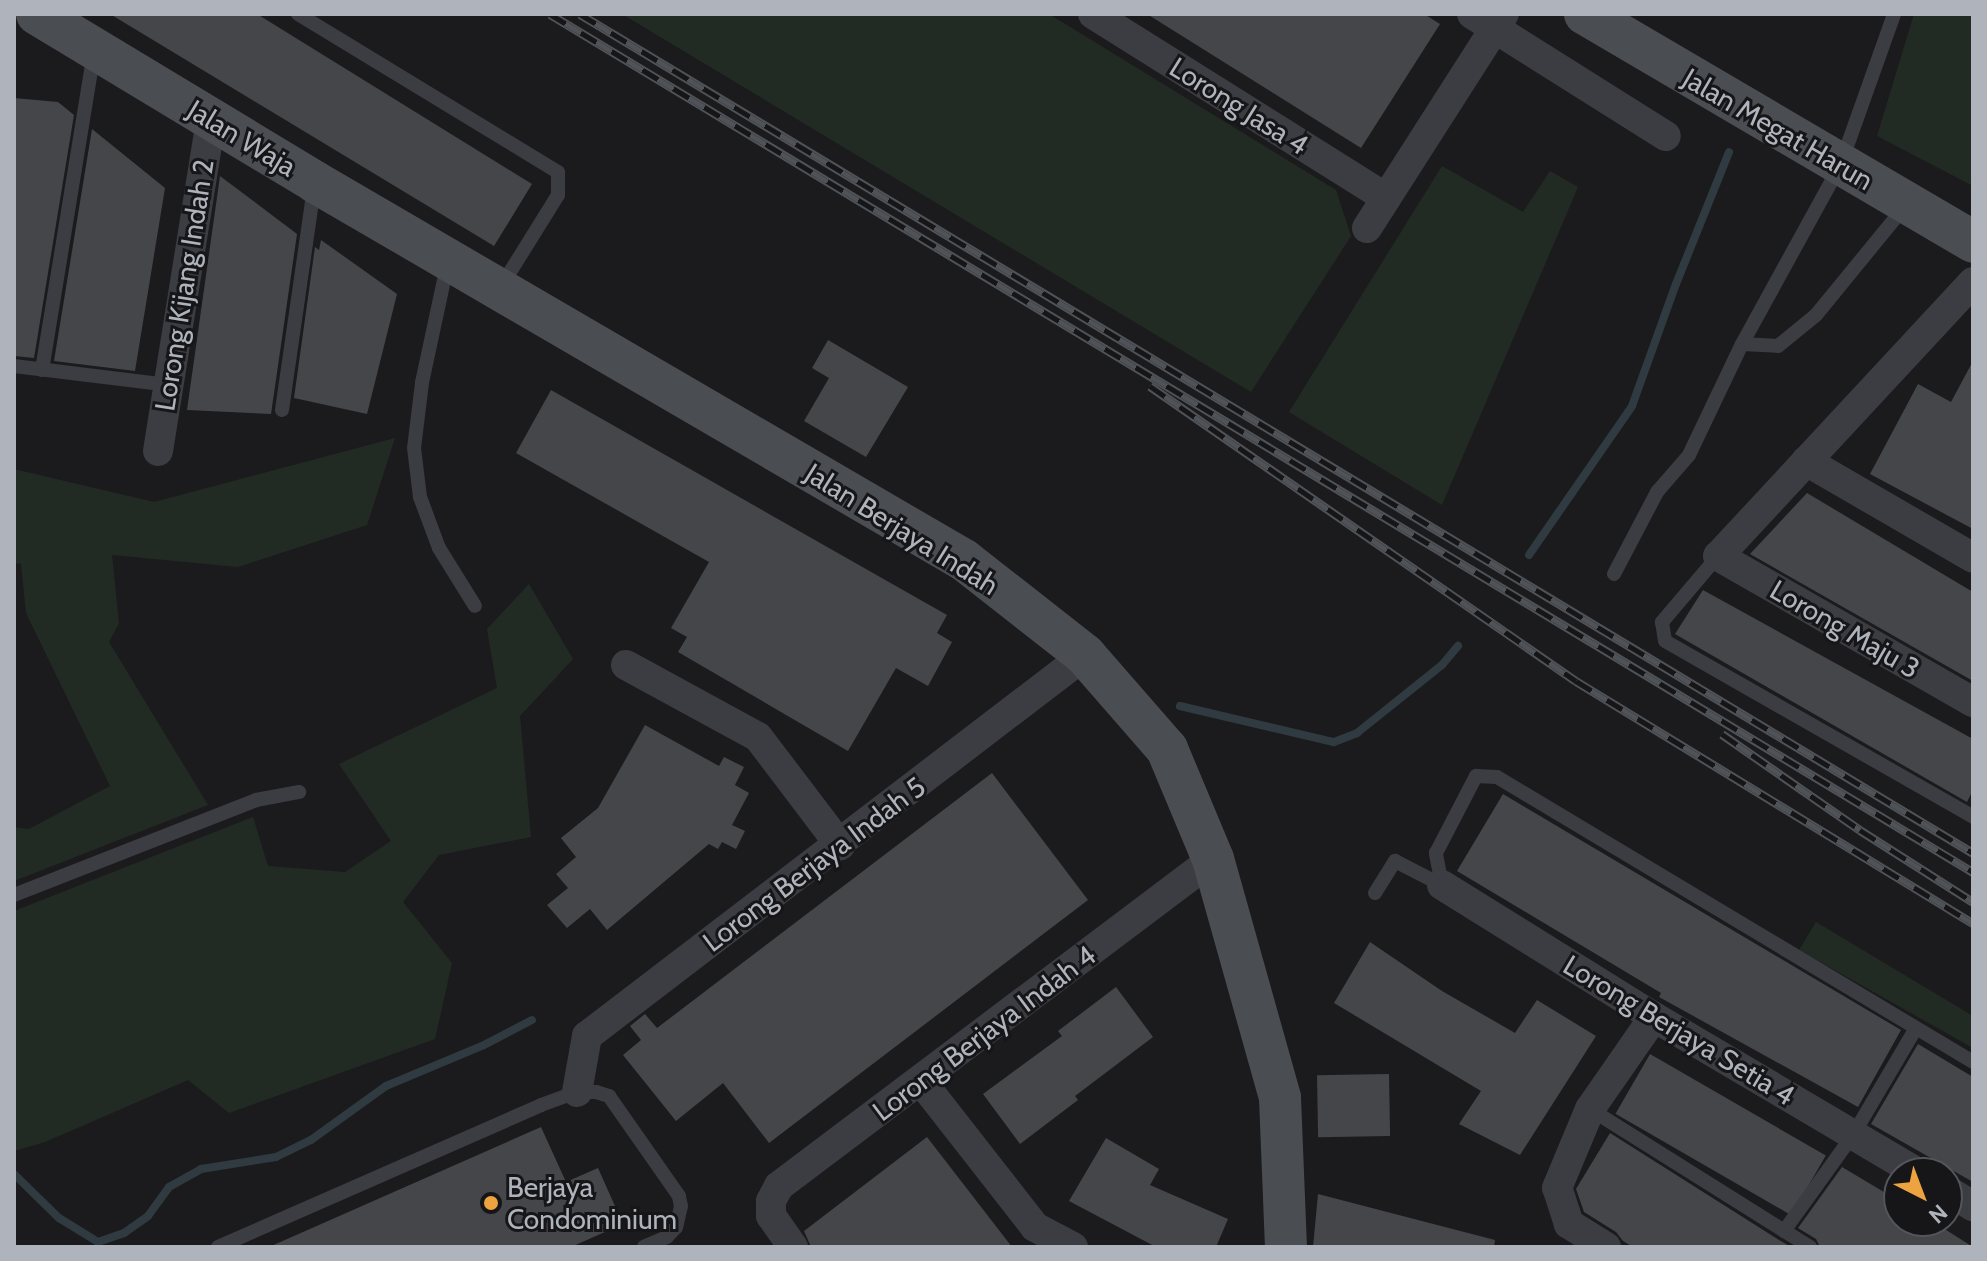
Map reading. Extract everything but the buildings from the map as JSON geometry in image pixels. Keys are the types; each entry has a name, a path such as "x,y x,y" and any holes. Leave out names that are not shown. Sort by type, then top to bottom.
{"street":[{"name":"Jalan Waja","path":"37,14 315,182 449,258"},
{"name":"Lorong Jasa 4","path":"1093,14 1386,198"},
{"name":"Jalan Megat Harun","path":"1601,18 1840,166 1973,242"},
{"path":"1367,228 1490,19 1666,136"},
{"name":"Lorong Kijang Indah 2","path":"158,451 211,119"},
{"name":"Jalan Berjaya Indah","path":"449,258 964,560 1085,655 1167,749 1213,859 1280,1098 1286,1247"},
{"path":"1718,556 1806,461 1963,310 1973,282"},
{"path":"1806,461 1973,558"},
{"name":"Lorong Maju 3","path":"1718,556 1973,702"},
{"name":"Lorong Berjaya Indah 5","path":"577,1092 587,1036 1085,655"},
{"path":"626,665 758,737 840,845"},
{"name":"Lorong Berjaya Indah 4","path":"793,1247 771,1216 771,1201 779,1186 1213,859"},
{"name":"Lorong Berjaya Setia 4","path":"1442,885 1654,1017 1891,1157"},
{"path":"1606,1247 1569,1224 1557,1188 1590,1109 1654,1017"},
{"path":"921,1081 1035,1227 1073,1247"}],"lane":[{"path":"298,14 558,172 558,195 500,288"},
{"path":"1614,574 1657,492 1689,455 1742,344 1840,166 1894,14"},
{"path":"42,370 94,50"},
{"path":"282,410 315,182"},
{"path":"1742,344 1778,346 1816,315 1907,204"},
{"path":"449,258 422,383 414,448 420,497 439,548 475,606"},
{"path":"14,366 168,385"},
{"path":"1718,556 1662,622 1665,641 1973,817"},
{"path":"1442,885 1436,853 1476,776 1497,777 1973,1062"},
{"path":"14,895 256,800 299,792"},
{"path":"1375,893 1395,861 1442,885"},
{"path":"1784,1231 1853,1135 1916,1028"},
{"path":"218,1247 577,1092 609,1096 679,1196 681,1206 676,1227 667,1237 644,1247"},
{"path":"1590,1109 1810,1247"}],"shaded area":[{"path":"622,14 1049,14 1336,190 1351,236 1251,392"},
{"path":"1914,14 1973,14 1973,186 1877,136"},
{"path":"1442,166 1523,212 1550,171 1578,187 1442,505 1289,412"},
{"path":"395,438 367,525 238,567 112,555 119,623 109,642 208,805 14,881 14,827 29,829 110,786 26,613 21,564 14,563 14,469 154,502"},
{"path":"529,584 573,659 520,716 531,837 439,855 403,902 452,963 435,1039 229,1113 188,1080 45,1142 14,1151 14,911 253,817 268,866 345,872 391,841 339,764 497,688 487,629"},
{"path":"1816,922 1973,1016 1973,1048 1799,950"}],"waterway":[{"path":"1529,555 1632,406 1676,284 1729,152"},
{"path":"1180,706 1334,742 1357,733 1442,665 1458,646"},
{"path":"14,1174 59,1218 98,1242 124,1233 148,1216 169,1187 201,1169 276,1157 311,1140 386,1086 484,1045 532,1020"}],"railway":[{"path":"550,14 1973,872"},
{"path":"580,14 1973,853"},
{"path":"1150,386 1576,681 1973,923"},
{"path":"1722,734 1860,830 1973,902"}],"place":[{"name":"Berjaya Condominium","path":"491,1203"}]}
